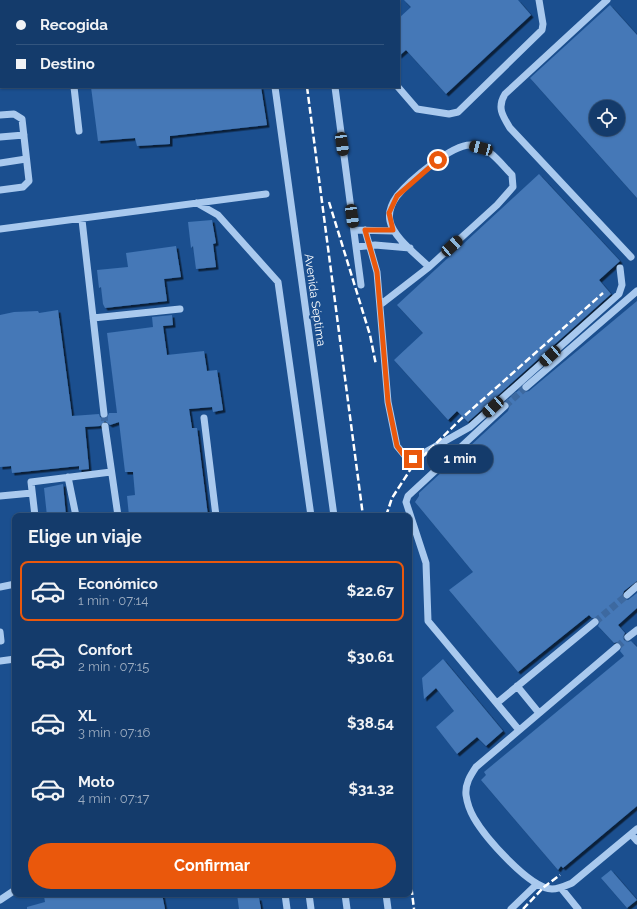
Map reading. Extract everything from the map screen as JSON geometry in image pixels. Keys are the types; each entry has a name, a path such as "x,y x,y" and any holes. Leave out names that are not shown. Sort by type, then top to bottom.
{"street":[{"path":"399,88 417,109 449,114 458,112 542,30 543,24 539,0"},
{"path":"607,0 505,94 500,107 502,115 510,128 631,257"},
{"path":"74,88 79,131"},
{"name":"Avenida Séptima","path":"275,88 334,513"},
{"path":"335,88 361,285"},
{"path":"0,115 19,115 24,124 26,159 29,177 27,184 23,187 0,190"},
{"path":"0,137 24,135"},
{"path":"380,305 429,267 509,194 513,187 512,175 487,150 472,145 462,146 448,152 397,196 389,213 393,230 429,267"},
{"path":"0,162 26,159"},
{"path":"0,229 82,220 266,194"},
{"path":"197,203 218,214 278,282 311,513"},
{"path":"82,220 104,414"},
{"path":"354,230 393,230"},
{"path":"365,230 368,245 377,272 388,402 397,446 406,458 413,459 470,427 619,294 622,285 620,268"},
{"path":"356,247 368,245 396,245 410,248"},
{"path":"526,387 637,291"},
{"path":"93,318 180,308"},
{"path":"410,513 406,502 408,496 505,406"},
{"path":"204,418 216,513"},
{"path":"105,426 118,513"},
{"path":"35,513 31,482 111,472"},
{"path":"68,477 75,513"},
{"path":"0,496 32,493"},
{"path":"412,520 426,563 428,621 519,730"},
{"path":"0,587 12,585"},
{"path":"627,595 637,586"},
{"path":"497,703 595,622"},
{"path":"628,637 637,630"},
{"path":"0,632 1,641"},
{"path":"617,647 476,767 467,783 466,794 474,818 486,835 524,874 537,884 551,889 561,888 572,883 634,831 637,841"},
{"path":"0,661 12,659"},
{"path":"517,686 539,713"},
{"path":"511,909 537,884"},
{"path":"561,888 578,909"},
{"path":"0,900 12,892"},
{"path":"285,897 287,909"},
{"path":"309,897 311,909"},
{"path":"345,897 347,909"},
{"path":"386,897 388,909"}],"building":[{"path":"404,0 518,0 531,15 446,94 406,50 400,55 400,17 411,7"},
{"path":"610,5 637,35 637,198 530,78"},
{"path":"91,88 261,88 267,125 170,136 170,144 137,146 135,138 98,141"},
{"path":"539,174 620,261 599,280 611,294 468,422 457,411 448,420 394,360 423,333 397,305"},
{"path":"212,220 216,243 213,244 216,267 196,269 193,246 191,248 188,222"},
{"path":"176,246 181,277 164,279 167,301 105,308 103,304 101,287 99,288 97,270 128,267 126,253"},
{"path":"637,301 637,581 624,591 622,596 624,599 628,600 637,593 637,608 618,625 625,633 623,637 624,640 628,642 631,641 637,647 637,806 563,868 561,866 558,870 481,780 486,775 484,772 624,656 620,651 622,646 618,642 614,643 598,626 600,622 599,619 592,618 589,615 518,672 449,590 473,572 415,502 419,496 419,493 508,411 510,405 506,401 521,388 525,392 529,391"},
{"path":"58,310 72,416 99,414 100,417 104,419 107,418 109,413 117,413 107,333 153,327 152,317 172,315 173,325 163,326 167,355 204,351 207,371 217,370 223,410 213,412 212,407 189,409 192,428 197,428 208,513 129,513 127,496 135,495 133,472 125,472 119,422 110,425 105,421 100,426 85,427 89,469 79,470 79,466 12,473 11,466 0,467 0,315 14,312 38,311 39,313"},
{"path":"63,484 66,513 47,513 44,488"},
{"path":"443,659 503,731 486,746 477,737 457,754 436,727 454,711 436,688 424,699 422,678"},
{"path":"611,870 637,900 627,908 601,878"},
{"path":"44,897 163,897 165,909 27,909 27,907 45,902"},
{"path":"237,897 259,898 261,909 239,909"}],"tunnel":[{"path":"505,406 526,387"},
{"path":"104,414 105,426"},
{"path":"595,622 627,595"},
{"path":"617,647 628,637"}],"railway":[{"path":"307,88 363,513"},
{"path":"329,202 370,335 376,365"},
{"path":"387,513 392,498 412,467 462,418 603,293"},
{"path":"523,909 544,887 560,875"},
{"path":"412,893 414,909"}],"route":[{"path":"413,459 406,458 397,446 388,402 377,272 368,245 365,230 393,230 389,213 397,196 438,160"}]}
